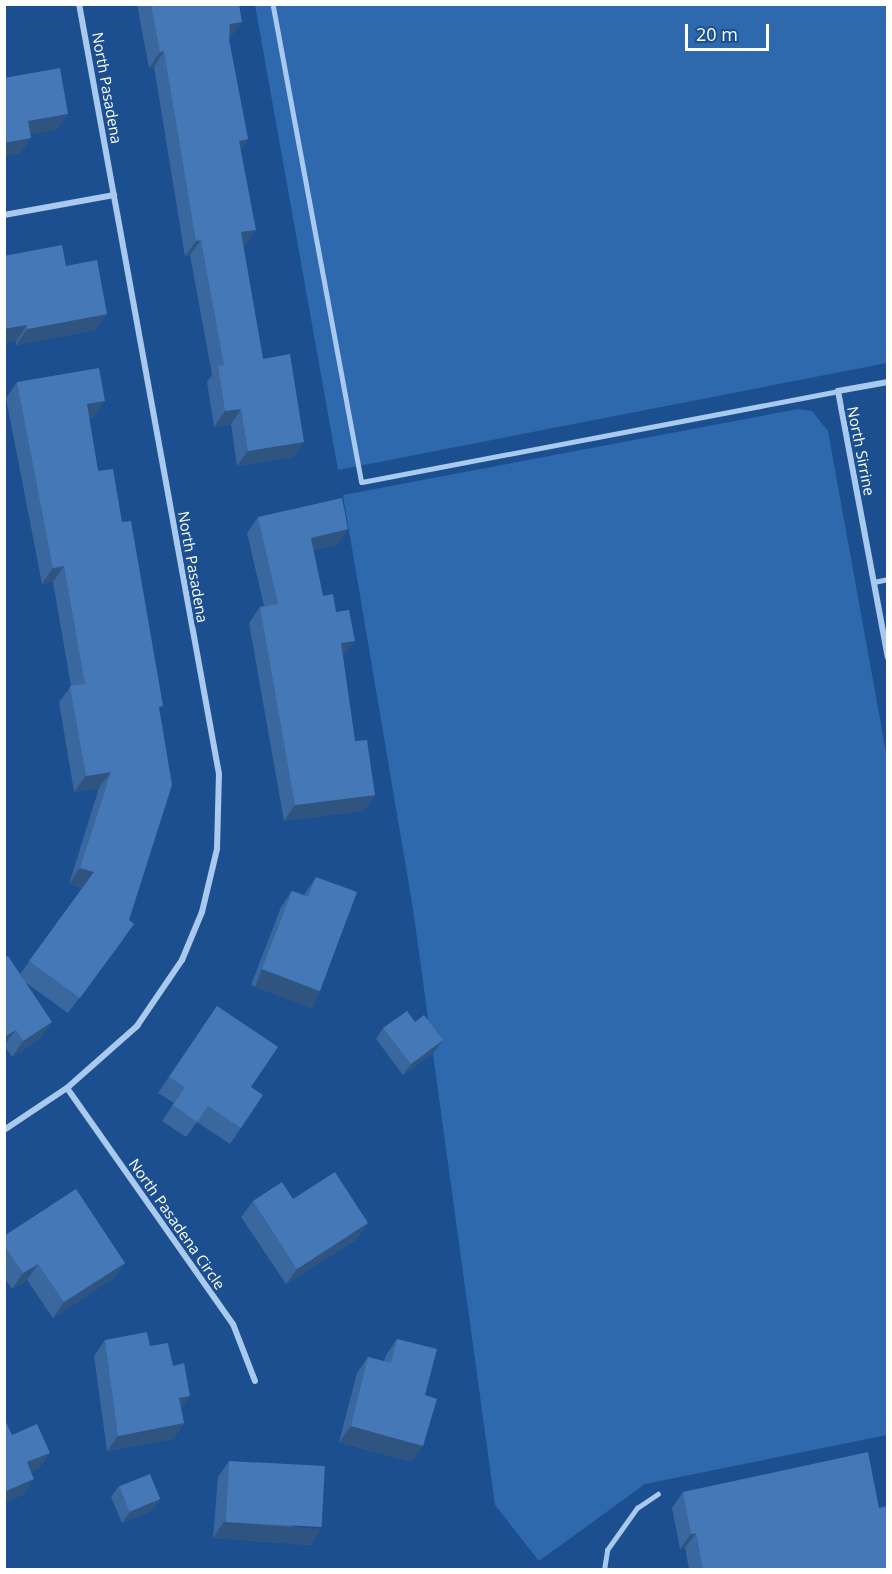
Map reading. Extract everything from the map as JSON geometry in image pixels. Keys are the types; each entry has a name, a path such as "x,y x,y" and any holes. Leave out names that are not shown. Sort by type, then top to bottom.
{"street":[{"name":"North Pasadena","path":"4,1130 67,1088 137,1026 182,960 202,912 217,849 219,774 79,4"},
{"path":"4,215 114,195"},
{"path":"838,391 888,382"},
{"name":"North Sirrine","path":"838,391 888,657"},
{"name":"North Pasadena Circle","path":"67,1088 233,1324 255,1381"}],"lane":[{"path":"273,4 362,482 838,391"},
{"path":"874,582 888,579"},
{"path":"604,1569 607,1550 637,1508 658,1494"}],"shaded area":[{"path":"255,5 887,5 887,363 338,470"},
{"path":"798,409 812,411 828,431 887,758 887,1435 645,1484 539,1561 495,1505 413,909 343,495"}],"building":[{"path":"151,4 239,4 242,22 230,24 229,40 248,139 239,141 256,230 241,232 263,359 290,354 304,442 248,451 241,409 225,411 218,366 224,365 201,240 196,241 164,51 160,52"},
{"path":"60,68 68,114 28,121 31,138 4,143 4,78"},
{"path":"62,245 66,266 97,260 107,314 27,329 27,325 4,329 4,256"},
{"path":"99,368 105,401 87,404 98,471 113,469 122,522 131,521 163,706 159,707 172,785 129,920 134,924 80,998 29,961 94,872 80,868 111,772 86,776 70,686 85,684 64,566 53,568 17,382"},
{"path":"342,498 348,529 311,538 323,596 333,594 336,612 349,610 355,641 341,643 355,741 367,740 375,795 295,805 260,607 278,604 258,517"},
{"path":"316,877 357,892 320,991 262,969 292,891 308,897"},
{"path":"8,956 52,1022 23,1041 16,1030 4,1037 4,958"},
{"path":"217,1006 278,1047 251,1087 263,1095 241,1128 208,1106 197,1122 173,1105 185,1087 169,1077"},
{"path":"407,1011 415,1022 424,1015 443,1040 411,1064 383,1028"},
{"path":"335,1172 368,1223 297,1269 253,1201 282,1182 293,1199"},
{"path":"76,1189 125,1263 64,1302 38,1264 23,1273 4,1245 4,1236"},
{"path":"147,1332 150,1346 168,1343 173,1366 184,1363 190,1396 179,1398 184,1423 118,1436 105,1340"},
{"path":"397,1339 437,1349 425,1395 437,1399 423,1446 351,1426 368,1357 391,1363"},
{"path":"4,1418 12,1435 37,1424 50,1453 27,1462 34,1479 4,1492"},
{"path":"868,1452 879,1508 888,1506 888,1569 703,1569 696,1533 691,1534 683,1492"},
{"path":"229,1461 325,1466 322,1527 226,1522"},
{"path":"150,1474 160,1499 130,1511 119,1486"}]}
